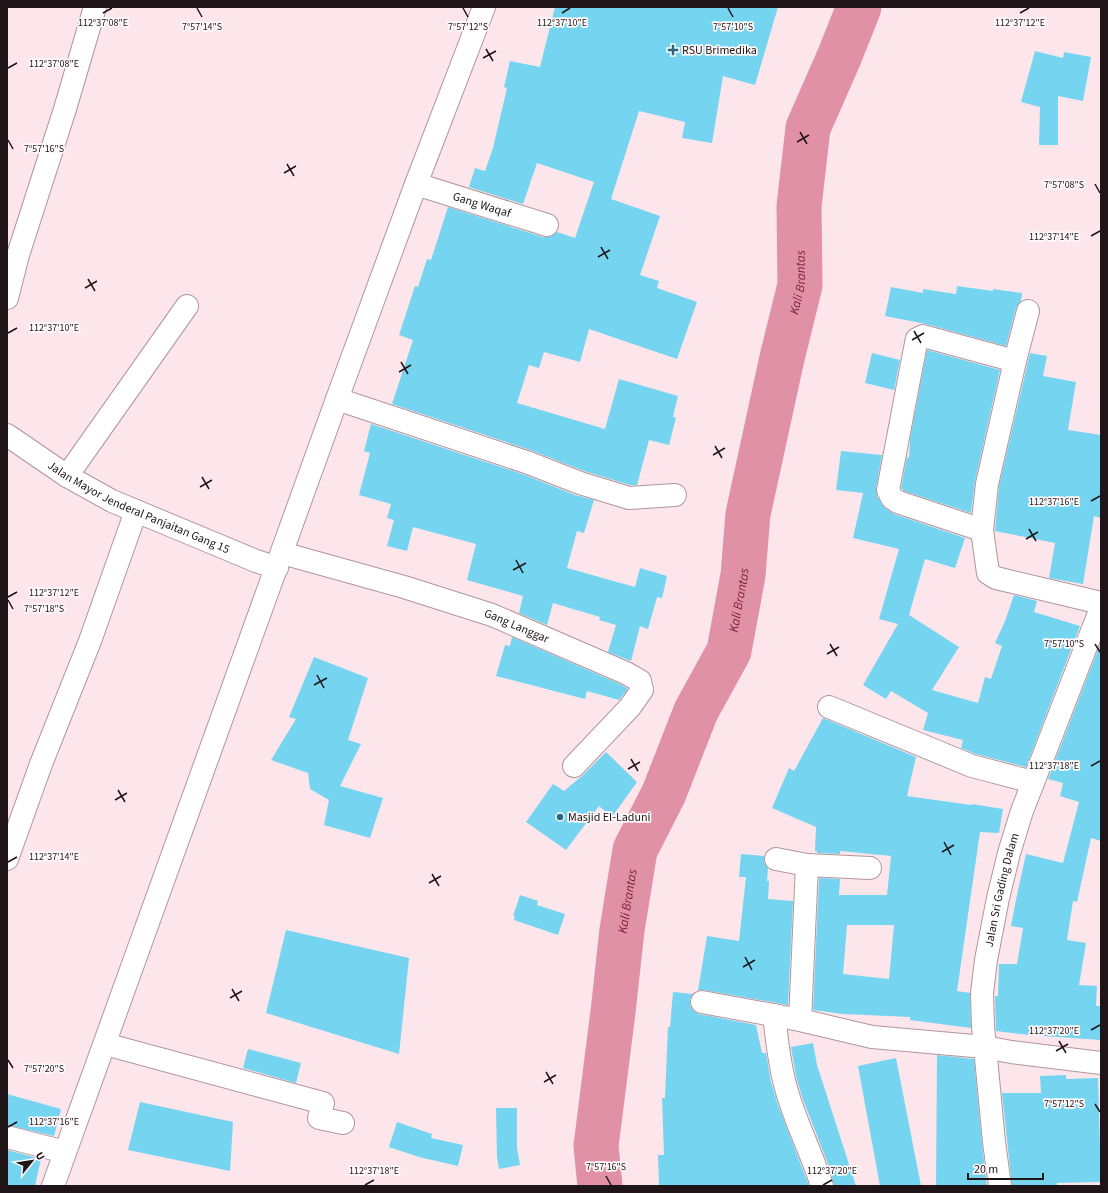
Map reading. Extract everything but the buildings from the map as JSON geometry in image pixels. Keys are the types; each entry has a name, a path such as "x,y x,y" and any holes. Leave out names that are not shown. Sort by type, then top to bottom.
{"street":[{"path":"7,298 18,255 65,109 95,7"},
{"path":"54,1186 337,399 416,184 484,7"},
{"name":"Gang Waqaf","path":"416,184 547,225"},
{"path":"66,476 187,306"},
{"path":"1028,311 987,484 982,530 988,573 996,578 1101,603"},
{"path":"982,530 898,502 892,498 888,490 916,343 918,339 923,336 1015,361"},
{"path":"337,399 529,464 580,483 629,498 675,495"},
{"name":"Jalan Mayor Jenderal Panjaitan Gang 15","path":"7,435 66,476 112,501 256,561 279,560"},
{"path":"7,859 41,764 90,641 136,511"},
{"name":"Gang Langgar","path":"279,560 404,587 492,615 626,673 640,681 642,690 630,707 574,766"},
{"name":"Jalan Sri Gading Dalam","path":"1000,1186 985,1047 982,993 986,960 998,898 1009,853 1022,811 1101,608"},
{"path":"828,707 972,766 1033,782"},
{"path":"776,859 807,865 870,868"},
{"path":"800,1020 807,865"},
{"path":"702,1002 800,1020 872,1036 985,1047 1011,1052 1101,1063"},
{"path":"774,1015 779,1061 786,1089 796,1121 822,1186"},
{"path":"105,1044 323,1103 319,1118 343,1122"},
{"path":"7,1137 65,1152"}],"waterway":[{"name":"Kali Brantas","path":"600,1186 596,1146 622,930 635,850 664,793 696,711 729,651 743,575 748,514 782,358 800,285 799,206 808,128 859,7"}],"place":[{"name":"RSU Brimedika","path":"673,50"},
{"name":"Masjid El-Laduni","path":"560,817"}]}
